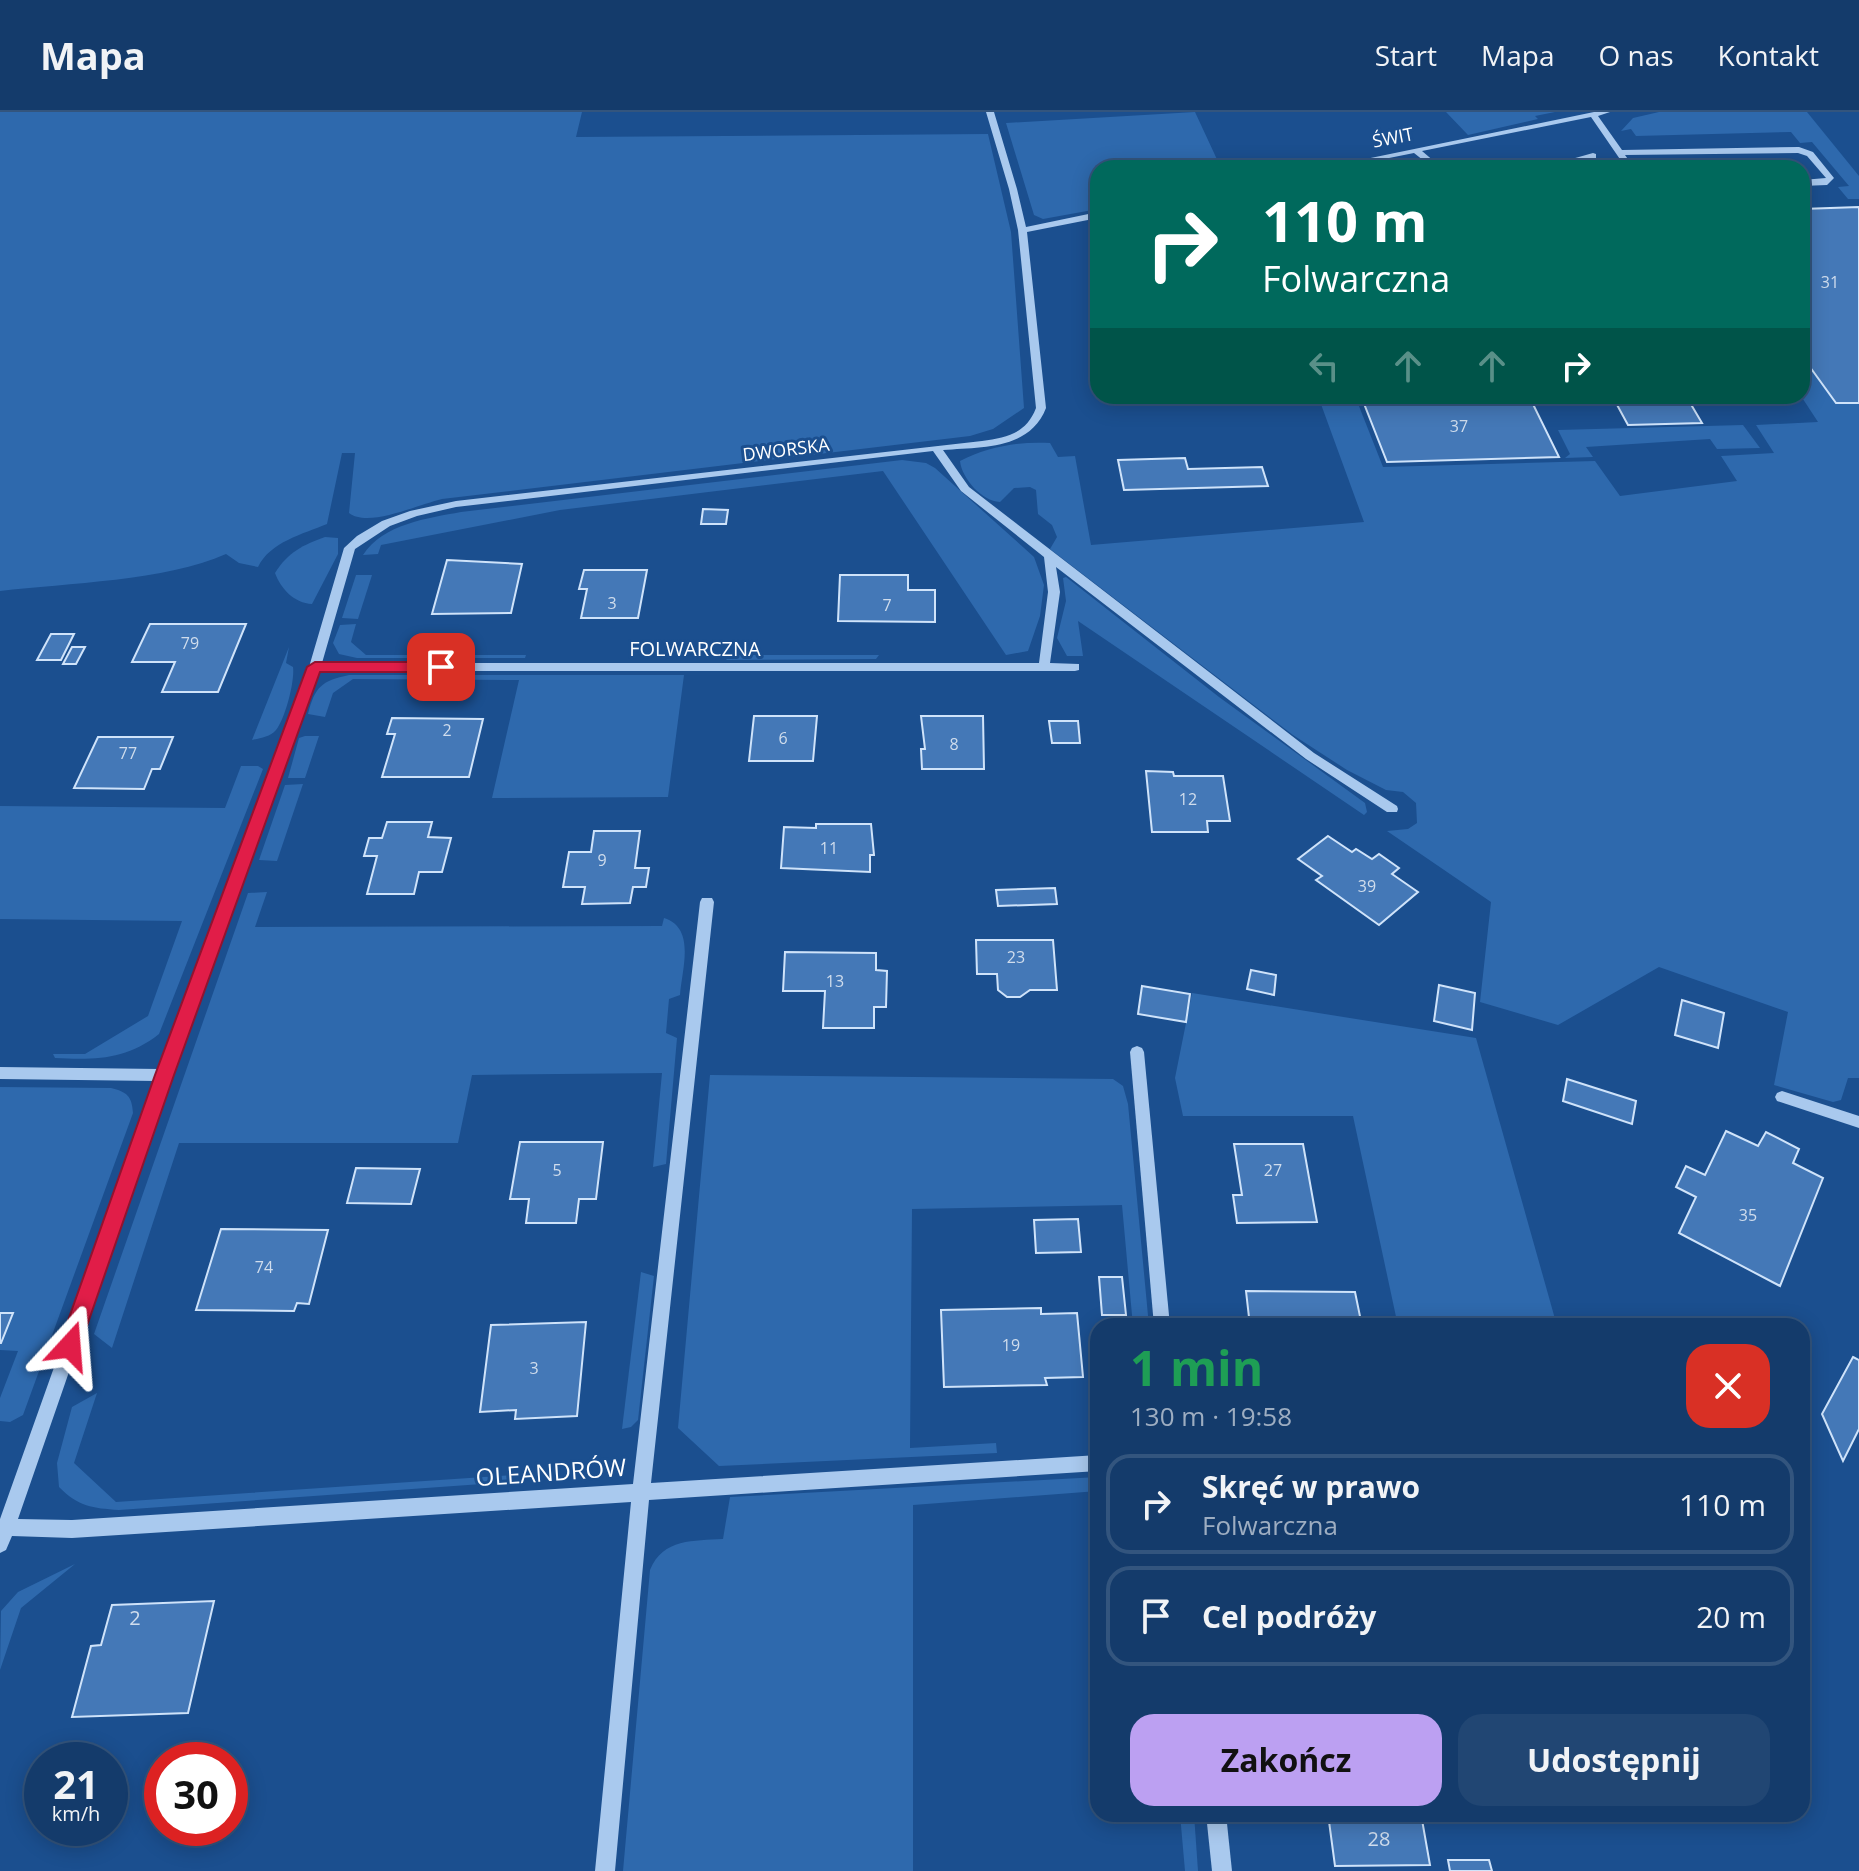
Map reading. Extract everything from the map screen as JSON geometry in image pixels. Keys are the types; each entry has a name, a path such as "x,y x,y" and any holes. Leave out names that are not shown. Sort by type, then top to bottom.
{"street":[{"path":"990,112 1022,230 1090,217"},
{"name":"ŚWIT","path":"1366,160 1606,112"},
{"path":"1593,115 1625,160"},
{"path":"1415,150 1428,160"},
{"path":"1620,153 1799,150 1810,154 1830,178 1827,182 1810,183"},
{"path":"1577,160 1593,156"},
{"name":"DWORSKA","path":"315,667 350,548 360,538 406,515 456,504 936,448 1021,435 1033,428 1040,419 1041,408 1022,230"},
{"path":"936,448 965,489 1049,556 1310,756 1392,809"},
{"path":"1044,667 1054,592 1049,556"},
{"path":"3,1535 165,1075 315,667"},
{"name":"FOLWARCZNA","path":"315,667 1075,667"},
{"path":"605,1871 641,1491 707,902"},
{"path":"1137,1052 1161,1318"},
{"path":"0,1073 165,1075"},
{"path":"1782,1097 1859,1122"},
{"name":"OLEANDRÓW","path":"3,1535 1090,1463"},
{"path":"1217,1822 1222,1871"}],"shaded area":[{"path":"0,112 582,112 576,137 988,134 1011,232 1024,408 993,429 970,436 442,499 368,518 349,513 355,453 342,453 327,524 279,545 263,558 258,567 239,563 226,554 202,563 146,575 0,591"},
{"path":"1195,112 1217,160 1090,160 1090,210 1043,219 1034,215 1006,123"},
{"path":"1446,112 1555,112 1535,116 1538,119 1468,135"},
{"path":"1659,112 1807,112 1859,176 1859,199 1848,199 1838,187 1849,186 1812,142 1800,143 1791,132 1636,136 1631,129 1621,131 1633,118"},
{"path":"1810,367 1836,403 1859,403 1859,1078 1848,1078 1841,1100 1833,1102 1774,1085 1788,1012 1659,967 1558,1025 1480,1002 1491,902 1387,831 1408,829 1417,823 1416,803 1403,792 1386,790 1347,770 1293,735 1050,549 1057,537 1052,525 1038,514 1036,490 1030,487 1014,488 1000,502 993,501 974,488 960,461 992,449 1027,443 1050,443 1058,457 1075,456 1091,545 1364,522 1321,404 1358,404 1383,467 1595,461 1620,496 1737,481 1721,456 1774,453 1756,425 1818,422 1806,404 1810,404"},
{"path":"1743,425 1760,448 1717,449 1710,439 1586,447 1593,457 1565,458 1570,454 1558,430"},
{"path":"902,460 926,463 935,468 1034,557 1044,585 1040,616 1028,651 1006,655 883,471 560,510 381,545 378,554 363,555 372,544 394,529 461,512"},
{"path":"325,537 338,538 338,554 312,604 299,601 285,590 275,573 297,550"},
{"path":"356,575 372,575 358,619 342,618"},
{"path":"1066,577 1219,697 1365,803 1367,812 1364,815 1078,621 1083,656 1067,656 1057,638 1066,601 1063,578"},
{"path":"356,624 351,642 366,655 526,655 525,658 357,658 339,654 333,643 340,625"},
{"path":"289,647 286,663 293,667 293,673 283,717 274,732 252,740"},
{"path":"722,655 879,655 876,659 727,660"},
{"path":"349,675 684,675 668,797 492,798 519,680 353,679 333,693 325,717 308,714 313,697 321,687"},
{"path":"319,736 305,778 288,778 299,738"},
{"path":"241,766 263,769 159,1034 122,1054 83,1059 55,1058 53,1054 85,1054 148,1016 182,921 0,919 0,806 225,808"},
{"path":"303,784 277,861 259,860 285,785"},
{"path":"267,892 255,927 662,926 664,918 674,923 684,940 685,950 680,995 669,999 666,1033 677,1038 666,1164 653,1167 662,1073 472,1075 458,1143 179,1143 112,1348 94,1334 248,893"},
{"path":"1192,993 1476,1038 1555,1318 1396,1318 1353,1116 1183,1116 1175,1078"},
{"path":"710,1075 1113,1079 1123,1086 1128,1104 1148,1318 1132,1318 1122,1205 912,1209 910,1448 996,1443 997,1453 719,1466 678,1428"},
{"path":"0,1087 111,1088 128,1096 133,1113 23,1415 10,1422 0,1421 0,1398 18,1351 0,1350"},
{"path":"641,1272 654,1276 638,1420 631,1427 622,1429"},
{"path":"97,1393 74,1463 116,1502 513,1475 511,1482 119,1510 93,1507 73,1499 59,1487 57,1463 72,1407"},
{"path":"1090,1477 1090,1492 913,1505 913,1871 623,1871 650,1570 663,1552 680,1543 723,1539 730,1497"},
{"path":"75,1564 21,1608 0,1670 1,1611 18,1592"},
{"path":"1181,1822 1195,1822 1198,1871 1185,1871"}],"building":[{"path":"1859,207 1859,403 1836,403 1810,367 1810,209"},
{"path":"1364,404 1533,404 1559,457 1387,462"},
{"path":"1617,404 1691,404 1702,423 1628,425"},
{"path":"1185,458 1188,469 1262,467 1268,486 1124,490 1118,460"},
{"path":"703,509 728,510 726,524 701,524"},
{"path":"447,560 522,564 511,613 432,614"},
{"path":"584,570 647,570 638,618 581,618 587,589 579,589"},
{"path":"840,575 908,575 908,590 935,590 935,622 838,621"},
{"path":"150,624 246,624 218,692 162,692 175,662 132,662"},
{"path":"51,634 74,634 61,660 37,660"},
{"path":"72,647 85,647 76,664 63,664"},
{"path":"754,716 817,716 813,761 749,761"},
{"path":"921,716 983,716 984,769 922,769 921,749 925,749"},
{"path":"392,718 483,719 469,777 382,777 395,734 387,734"},
{"path":"1049,721 1078,721 1080,743 1052,743"},
{"path":"98,737 173,737 160,769 152,769 144,789 74,788"},
{"path":"1146,771 1173,772 1174,776 1223,776 1230,821 1207,821 1208,832 1152,832"},
{"path":"387,822 432,822 428,837 451,838 442,872 419,872 414,894 367,894 377,856 364,856 369,838 382,838"},
{"path":"816,824 871,824 874,855 870,855 870,872 781,868 784,827 816,828"},
{"path":"594,831 640,831 635,868 649,868 646,887 633,887 630,903 582,904 585,887 563,887 569,852 591,852"},
{"path":"1328,836 1352,852 1356,849 1372,859 1379,854 1399,868 1392,874 1418,892 1379,925 1316,880 1322,876 1298,859"},
{"path":"1055,888 1057,904 998,906 996,890"},
{"path":"976,940 1053,940 1057,990 1030,990 1020,997 1007,997 998,990 997,974 977,974"},
{"path":"785,952 876,953 876,970 887,971 886,1007 874,1007 874,1028 823,1028 825,991 783,991"},
{"path":"1251,970 1276,975 1274,995 1247,989"},
{"path":"1439,985 1475,993 1472,1030 1434,1021"},
{"path":"1142,986 1190,994 1186,1022 1138,1014"},
{"path":"1682,1000 1724,1013 1718,1048 1675,1035"},
{"path":"1567,1079 1636,1101 1632,1124 1563,1101"},
{"path":"1726,1131 1758,1146 1766,1132 1799,1149 1793,1163 1823,1178 1780,1286 1679,1233 1696,1197 1676,1187 1686,1166 1705,1175"},
{"path":"520,1142 603,1142 596,1199 579,1199 576,1223 526,1223 529,1199 510,1199"},
{"path":"1234,1144 1303,1144 1317,1222 1237,1223 1233,1195 1242,1195"},
{"path":"356,1168 420,1169 411,1204 347,1203"},
{"path":"1078,1219 1081,1252 1036,1253 1034,1220"},
{"path":"221,1229 328,1230 309,1304 297,1303 294,1311 196,1310"},
{"path":"1099,1277 1122,1277 1126,1315 1102,1315"},
{"path":"1246,1291 1355,1292 1360,1318 1249,1318"},
{"path":"1041,1308 1041,1314 1077,1313 1083,1377 1045,1378 1047,1385 944,1387 941,1310"},
{"path":"0,1313 13,1313 1,1343 0,1343"},
{"path":"586,1322 577,1416 515,1419 516,1410 480,1412 491,1325"},
{"path":"1853,1357 1859,1360 1859,1429 1843,1461 1822,1414"},
{"path":"214,1601 188,1713 72,1717 91,1646 101,1645 112,1605"},
{"path":"1329,1822 1422,1822 1430,1865 1335,1866"},
{"path":"1448,1860 1489,1860 1492,1871 1450,1871"}],"route":[{"path":"70,1346 165,1075 315,667 441,667"}]}
